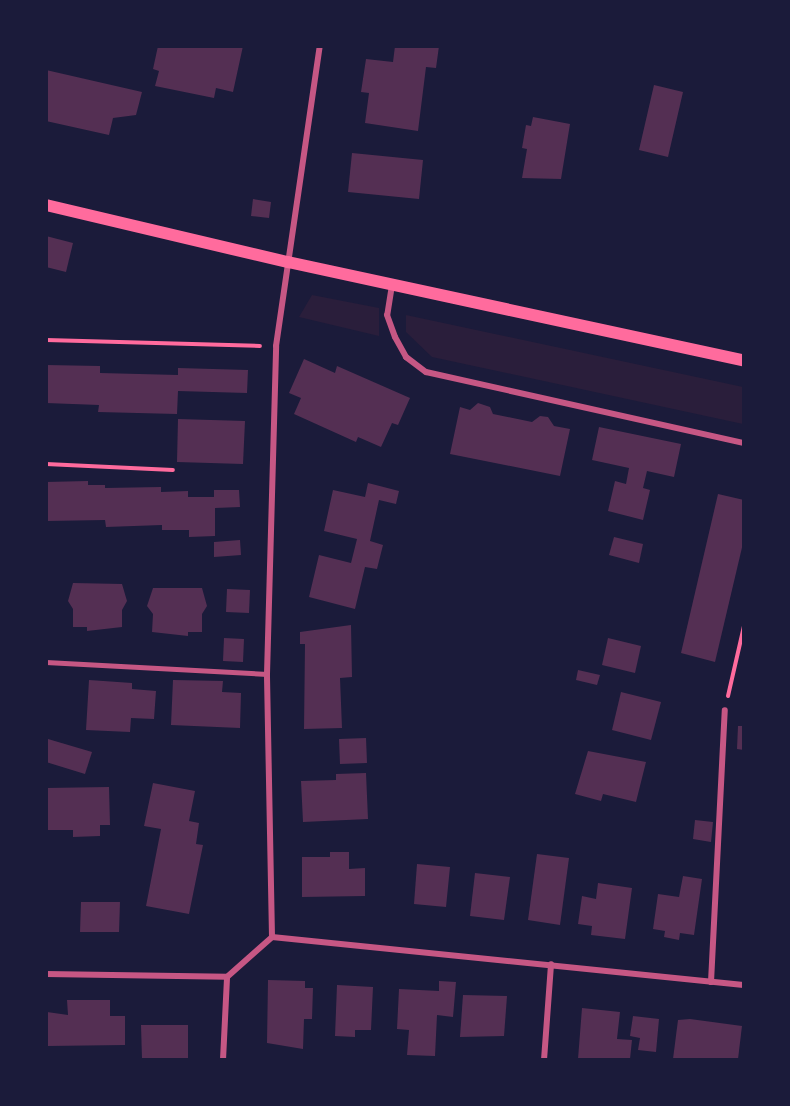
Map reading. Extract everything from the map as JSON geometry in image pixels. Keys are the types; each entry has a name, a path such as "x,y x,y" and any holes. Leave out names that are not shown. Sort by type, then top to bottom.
{"main road":[{"path":"46,205 288,262 744,361"}],"street":[{"path":"272,937 267,674 276,346 320,46"},
{"path":"393,285 387,315 395,337 406,357 426,372 744,443"},
{"path":"711,982 725,710"},
{"path":"46,975 226,977 272,937 744,985"},
{"path":"544,1059 551,964"},
{"path":"223,1059 226,977"}],"lane":[{"path":"46,662 267,674"}],"path":[{"path":"46,340 276,346"},
{"path":"46,464 173,470"},
{"path":"725,710 744,626"}],"shaded area":[{"path":"312,295 379,308 379,336 299,317"},
{"path":"406,315 743,387 743,424 432,357 406,332"}],"building":[{"path":"158,46 243,46 233,92 216,88 214,98 155,86 159,71 153,69"},
{"path":"395,46 439,46 436,68 426,67 418,131 365,123 369,93 361,92 366,59 393,62"},
{"path":"46,70 142,92 136,115 113,118 109,135 46,121"},
{"path":"654,85 683,92 668,157 639,150"},
{"path":"533,117 570,124 561,179 522,178 527,149 522,148 526,125 531,126"},
{"path":"352,153 423,160 419,199 348,192"},
{"path":"253,199 271,202 269,218 251,216"},
{"path":"46,236 73,243 66,272 46,267"},
{"path":"304,359 335,373 337,366 410,398 398,425 392,423 381,447 358,437 356,442 294,414 301,398 289,393"},
{"path":"46,365 100,366 100,373 178,375 178,368 248,370 247,393 178,391 177,414 98,412 99,405 46,403"},
{"path":"478,403 490,407 493,414 532,422 540,416 548,417 554,426 570,429 560,476 450,454 460,407 470,410"},
{"path":"178,419 245,421 243,464 177,462"},
{"path":"599,427 681,444 674,477 647,471 643,488 650,490 643,520 608,511 615,481 626,484 629,468 592,460"},
{"path":"88,481 88,485 105,485 105,488 161,487 161,492 188,491 188,497 214,497 214,490 239,490 240,507 215,508 215,536 189,537 189,530 162,530 162,525 106,527 105,520 46,521 46,482"},
{"path":"368,483 399,491 396,504 379,500 370,541 383,545 377,569 365,567 355,609 309,597 319,555 351,563 357,539 324,531 333,490 365,497"},
{"path":"718,494 744,500 744,539 715,662 681,653"},
{"path":"614,537 643,544 639,563 609,555"},
{"path":"240,540 241,555 214,557 214,542"},
{"path":"73,583 122,584 127,601 122,610 122,627 87,631 87,627 73,627 73,609 68,601"},
{"path":"153,588 202,588 207,606 202,614 202,632 188,632 188,636 152,632 153,614 147,606"},
{"path":"227,589 250,590 249,613 226,612"},
{"path":"351,625 352,677 340,678 342,728 304,729 305,644 300,644 300,632"},
{"path":"224,638 244,639 243,662 223,661"},
{"path":"608,638 641,646 635,673 602,665"},
{"path":"578,670 600,675 597,685 576,680"},
{"path":"89,680 132,683 132,689 156,691 154,719 131,718 130,732 86,730"},
{"path":"173,680 223,681 222,692 241,693 240,728 171,725"},
{"path":"621,692 661,702 651,740 612,730"},
{"path":"738,726 744,726 744,750 737,749"},
{"path":"366,738 367,763 340,764 339,739"},
{"path":"48,739 92,752 85,774 46,762"},
{"path":"588,751 646,762 636,802 603,794 601,801 575,794"},
{"path":"366,773 368,819 303,822 301,781 336,780 336,774"},
{"path":"153,783 195,791 189,821 199,823 196,844 203,845 189,914 146,906 161,829 144,826"},
{"path":"109,787 110,825 100,825 100,836 73,837 73,830 46,830 46,788"},
{"path":"695,820 713,822 711,842 693,839"},
{"path":"330,852 349,852 349,869 365,868 365,896 302,897 302,857 330,857"},
{"path":"537,854 569,858 560,925 528,920"},
{"path":"417,864 450,867 446,907 414,904"},
{"path":"475,873 510,877 504,920 470,916"},
{"path":"683,876 702,879 694,935 680,933 679,940 664,937 665,931 653,929 658,894 679,897"},
{"path":"598,883 632,888 625,939 591,935 592,926 578,924 582,896 596,899"},
{"path":"81,902 120,902 119,932 80,932"},
{"path":"268,980 305,981 305,988 313,988 312,1019 304,1019 303,1049 267,1043"},
{"path":"439,981 456,982 453,1017 437,1015 435,1056 407,1055 409,1030 397,1029 399,989 439,991"},
{"path":"337,985 373,987 371,1030 355,1030 355,1037 335,1036"},
{"path":"463,995 507,996 504,1036 460,1037"},
{"path":"67,1000 110,1000 110,1016 125,1016 125,1045 47,1046 47,1012 68,1015"},
{"path":"582,1008 620,1012 617,1039 632,1040 630,1059 578,1059"},
{"path":"633,1016 659,1019 656,1052 638,1050 640,1038 630,1036"},
{"path":"690,1019 742,1026 738,1059 673,1059 678,1020"},
{"path":"141,1025 188,1025 188,1059 142,1059"}]}
